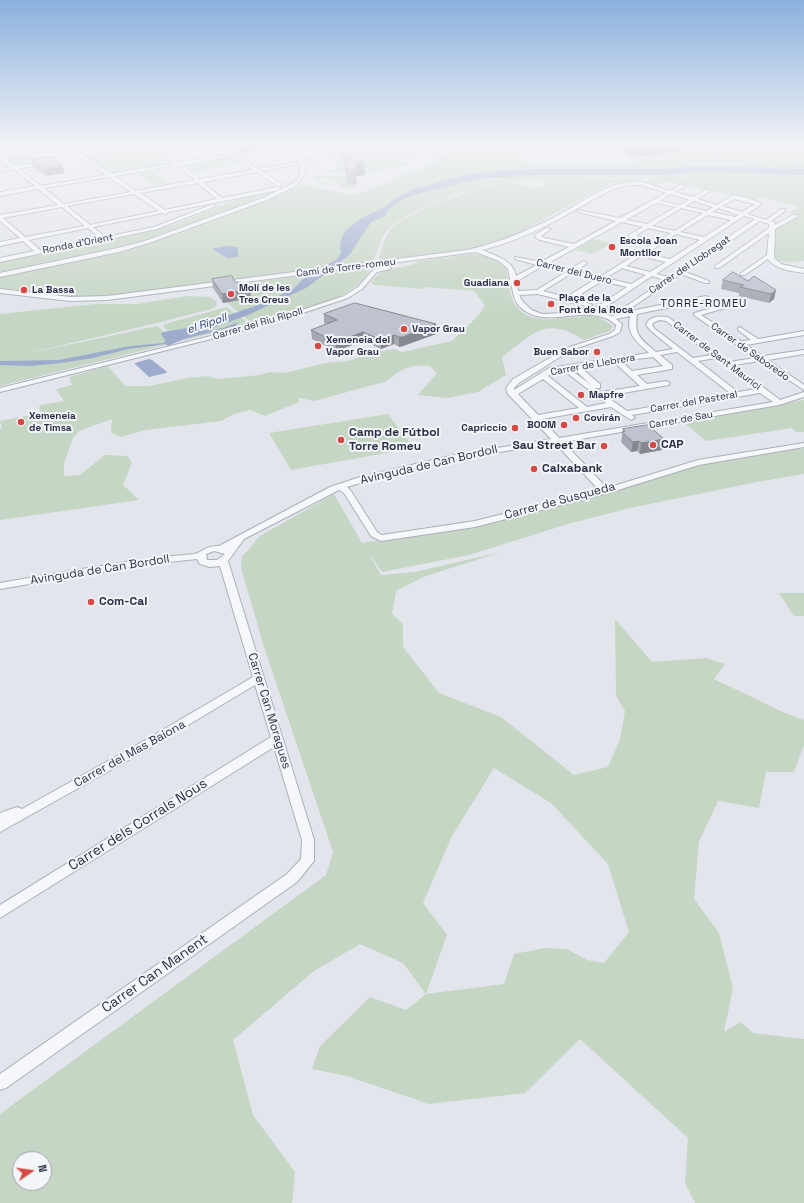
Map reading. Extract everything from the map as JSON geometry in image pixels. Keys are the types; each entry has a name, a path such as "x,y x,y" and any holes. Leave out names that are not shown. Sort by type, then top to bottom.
{"street":[{"path":"58,202 105,239"},
{"path":"0,217 78,202"},
{"path":"148,202 177,221"},
{"path":"0,244 217,202"},
{"name":"Ronda d'Orient","path":"0,259 155,228 177,221 212,204 220,202"},
{"path":"0,275 133,246 256,202"},
{"name":"Camí de Torre-romeu","path":"0,291 57,298 98,299 295,275 477,250 522,236 585,202"},
{"path":"574,246 537,236 596,202"},
{"path":"512,281 653,202"},
{"path":"660,202 736,218"},
{"path":"660,243 631,236 689,202"},
{"path":"705,202 759,218 770,225"},
{"path":"568,299 725,202"},
{"path":"590,314 758,204 754,202"},
{"path":"717,267 770,225 783,210"},
{"path":"580,211 704,239"},
{"path":"770,225 795,216"},
{"path":"0,217 39,252"},
{"name":"Carrer del Llobregat","path":"610,318 622,313 670,278 759,218"},
{"path":"770,225 769,256 773,263 779,266 804,271"},
{"path":"477,250 501,260 511,268 513,273 512,281 518,302 523,307 536,314 550,316 590,314 610,318 619,324 618,331 611,335 578,345 513,383 510,388 513,394 605,491"},
{"path":"640,254 669,262"},
{"path":"743,274 769,256"},
{"name":"Carrer del Duero","path":"517,258 631,286"},
{"name":"Carrer del Riu Ripoll","path":"0,390 221,335 292,315 346,297 360,288 375,272 409,264 410,262 408,260"},
{"path":"538,292 584,263"},
{"path":"620,266 670,278"},
{"path":"680,272 707,282"},
{"path":"515,292 538,292 589,305"},
{"name":"Carrer de Saboredo","path":"634,313 706,298 722,308 696,314 759,359 804,388"},
{"path":"622,313 634,313 631,321 633,332 669,367 630,374"},
{"name":"Carrer de Sant Maurici","path":"679,350 653,330 649,326 650,322 658,318 668,319 779,403"},
{"path":"740,329 757,341"},
{"path":"738,344 804,333"},
{"path":"679,350 737,395"},
{"name":"Carrer de Llebrera","path":"513,394 552,370 679,350"},
{"path":"728,364 804,352"},
{"path":"793,353 804,361"},
{"path":"692,360 717,356"},
{"path":"615,360 646,387"},
{"path":"576,366 602,394"},
{"path":"564,368 602,394 641,427"},
{"path":"602,394 666,383 649,371"},
{"path":"543,375 585,409"},
{"name":"Carrer del Pasteral","path":"626,414 762,390"},
{"name":"Carrer de Sau","path":"557,441 779,403 804,394"},
{"path":"779,403 804,399"},
{"path":"536,418 614,404"},
{"name":"Avinguda de Can Bordoll","path":"0,586 149,561 200,556 206,550 221,548 340,487 363,479 450,458 557,441"},
{"name":"Carrer de Susqueda","path":"340,487 347,491 374,534 381,538 475,524 605,491 698,463 804,445"},
{"name":"Avinguda de Can Bordoll","path":"226,558 242,537"},
{"path":"200,556 203,562 210,564 226,558 226,550 221,548"},
{"name":"Carrer Can Moragues","path":"226,558 258,679 308,840 307,861"},
{"name":"Carrer del Mas Baiona","path":"0,827 146,745 258,679"},
{"name":"Carrer dels Corrals Nous","path":"0,912 276,739"},
{"path":"0,818 45,801"},
{"name":"Carrer Can Manent","path":"0,1083 292,878 307,861"}],"green space":[{"path":"229,202 438,202 411,214 390,226 383,236 373,262 108,296 68,296 0,288 0,262 152,231 178,223"},
{"path":"440,202 575,202 508,239 464,250 378,261 389,231 401,221"},
{"path":"782,202 804,202 804,261 778,261 773,255 775,229 795,218 790,212 800,207"},
{"path":"594,239 612,243 593,254 575,250"},
{"path":"472,254 490,258 506,268 513,301 519,310 528,316 559,319 593,316 602,319 613,326 610,331 584,340 559,329 549,328 540,330 522,341 502,357 506,375 478,392 448,398 418,395 437,373 430,366 424,365 404,369 381,383 315,401 298,398 299,402 265,416 250,410 234,414 221,421 145,430 121,437 111,433 112,419 79,431 73,438 64,463 64,476 80,475 105,455 127,456 132,462 123,485 139,500 0,520 0,429 2,428 0,421 41,413 39,407 41,405 64,401 56,389 72,385 69,377 108,366 125,386 149,386 188,378 207,376 218,379 260,375 271,372 285,373 325,363 348,361 370,353 394,349 402,352 452,341 480,314 485,305 474,291 426,287 423,289 374,285 371,283 382,272 419,261"},
{"path":"370,267 364,279 352,289 337,298 301,311 253,323 244,317 241,317 249,324 0,386 0,314 96,304 136,304 187,296 210,297 217,301 216,306 211,309 20,355 157,326 166,333 168,331 163,326 165,324 227,307 235,314 239,313 226,302 233,285"},
{"path":"804,400 804,432 796,432 792,428 706,441 682,421"},
{"name":"Camp de Fútbol Torre Romeu","path":"388,414 414,448 291,470 269,433"},
{"path":"804,448 804,474 630,508 568,524 469,555 382,572 368,552 381,575 415,572 501,552 423,577 396,591 392,614 403,624 403,647 439,693 501,717 574,775 608,767 620,739 625,711 616,696 615,619 652,662 707,658 725,664 714,679 783,712 804,720 804,745 794,772 766,772 759,808 718,801 699,842 694,899 719,933 733,988 724,1032 741,1022 753,1033 804,1039 804,1203 695,1203 685,1183 688,1138 580,1039 525,1093 429,1104 347,1076 312,1069 320,1046 370,997 406,1010 426,994 403,963 360,944 314,971 233,1040 253,1115 295,1172 292,1203 0,1203 0,1114 326,875 333,852 264,647 241,568 242,557 260,536 334,494 362,543 472,525 688,467","holes":["494,768 551,803 608,864 629,932 604,963 587,960 567,949 545,948 514,954 504,984 426,994 447,935 423,903 452,836"]},
{"path":"779,593 804,593 804,616 794,616"}],"water":[{"name":"el Ripoll","path":"391,202 399,202 388,211 385,216 371,222 350,254 306,288 248,315 204,331 223,328 239,322 235,326 184,339 168,346 166,344 128,349 93,358 61,363 30,366 0,365 0,361 59,360 130,346 164,343 165,340 161,334 163,332 194,327 264,303 293,289 307,275 336,260 341,253 340,244 342,236 347,230 360,219 383,208"},
{"path":"225,246 238,247 238,257 227,258 212,249"},
{"path":"149,359 167,372 149,377 135,364"}],"building":[{"path":"733,272 748,281 754,276 776,290 771,294 740,287 744,285 723,280"},
{"path":"232,276 235,282 241,282 250,289 222,294 212,279"},
{"path":"355,303 436,324 403,337 394,335 381,340 363,332 336,342 311,330 337,320 324,314"},
{"path":"648,425 664,439 641,443 639,441 633,442 622,432 625,431 623,429"}],"place":[{"name":"Escola Joan Montllor","path":"612,247"},
{"name":"Guadiana","path":"517,283"},
{"name":"La Bassa","path":"24,290"},
{"name":"Molí de les Tres Creus","path":"231,294"},
{"name":"Plaça de la Font de la Roca","path":"551,304"},
{"name":"Vapor Grau","path":"404,329"},
{"name":"Xemeneia del Vapor Grau","path":"318,346"},
{"name":"Buen Sabor","path":"597,352"},
{"name":"Mapfre","path":"581,395"},
{"name":"Covirán","path":"576,418"},
{"name":"Xemeneia de Timsa","path":"21,422"},
{"name":"BOOM","path":"564,425"},
{"name":"Capriccio","path":"515,428"},
{"name":"Camp de Fútbol Torre Romeu","path":"341,440"},
{"name":"CAP","path":"653,445"},
{"name":"Sau Street Bar","path":"604,446"},
{"name":"Caixabank","path":"534,469"},
{"name":"Com-Cal","path":"91,602"}],"district":[{"name":"TORRE-ROMEU","path":"704,304"}]}
